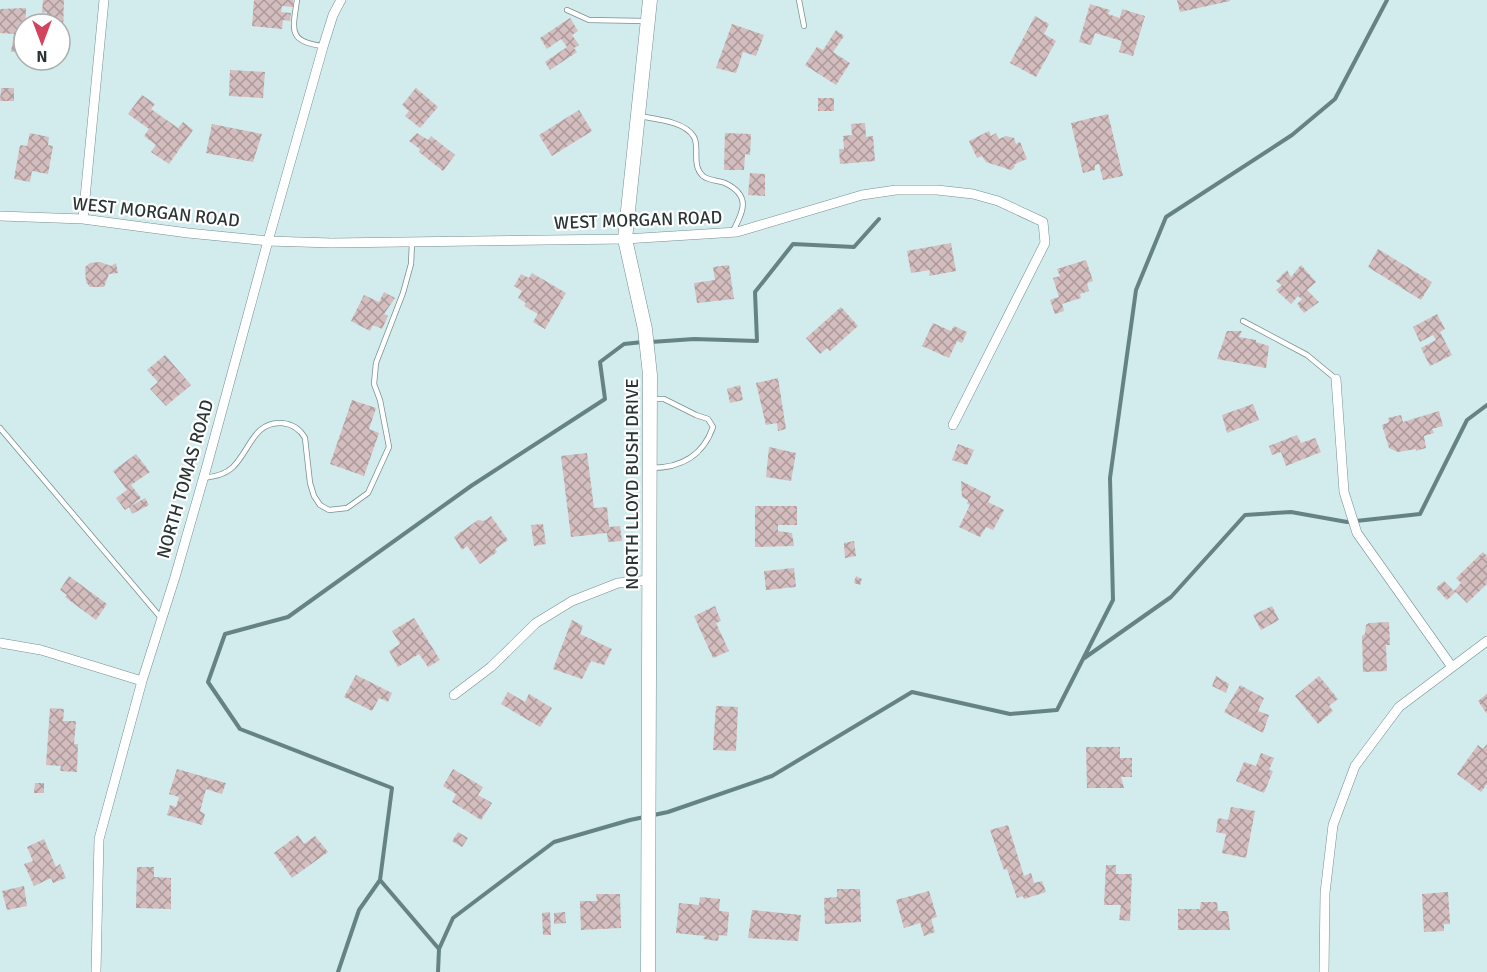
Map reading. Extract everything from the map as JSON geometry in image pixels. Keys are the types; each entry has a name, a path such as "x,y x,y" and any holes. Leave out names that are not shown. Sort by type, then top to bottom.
{"street":[{"path":"83,219 104,0"},
{"name":"NORTH TOMAS ROAD","path":"96,972 99,839 142,681 203,478 323,46 333,15 341,0"},
{"name":"NORTH LLOYD BUSH DRIVE","path":"648,972 651,399 645,329 625,239 650,0"},
{"name":"WEST MORGAN ROAD","path":"0,216 83,219 268,241 412,243 625,239 732,233 862,195 896,190 937,190 973,194 998,201 1043,222 1044,243 953,425"},
{"path":"1336,379 1344,492 1357,533 1452,667"},
{"path":"454,695 490,667 536,623 572,601 618,583 650,580"},
{"path":"1324,972 1325,893 1333,825 1355,766 1399,707 1487,641"},
{"path":"0,644 41,650 142,681"}],"lane":[{"path":"297,0 293,27 297,37 306,44 323,46"},
{"path":"799,0 804,26"},
{"path":"567,10 589,20 648,21"},
{"path":"638,116 663,120 689,131 695,138 695,157 703,176 724,182 736,190 744,201 743,213 732,233"},
{"path":"203,478 217,476 231,469 256,433 270,423 286,423 301,432 305,438 310,483 320,505 329,510 347,508 368,493 389,447 380,400 374,384 376,363 404,293 411,264 412,243"},
{"path":"1243,321 1306,355 1336,379"},
{"path":"651,399 664,399 708,419 713,427 698,451 688,460 667,468 651,468"},
{"path":"0,428 162,619"}],"building":[{"path":"43,0 64,0 64,12 42,12"},
{"path":"254,0 293,0 293,7 282,6 281,12 291,13 290,21 283,20 282,29 252,26"},
{"path":"1177,0 1230,0 1230,1 1180,12"},
{"path":"1090,4 1110,10 1108,14 1120,18 1122,9 1145,16 1133,56 1119,52 1122,41 1095,33 1091,45 1079,42"},
{"path":"26,8 26,12 12,12 12,34 0,33 0,9"},
{"path":"1035,16 1049,24 1044,34 1056,41 1036,77 1010,63"},
{"path":"570,18 578,31 572,35 579,45 574,48 577,52 550,70 545,62 567,47 561,39 547,49 540,38"},
{"path":"732,24 764,35 756,56 743,52 736,73 716,68"},
{"path":"836,30 844,36 833,52 850,63 836,85 805,65 817,47 823,50"},
{"path":"230,70 265,72 263,98 229,96"},
{"path":"1,88 14,88 14,101 0,101"},
{"path":"416,88 438,107 420,128 405,116 409,111 402,105"},
{"path":"142,95 155,104 151,109 178,128 183,122 193,130 169,164 151,152 156,145 144,136 149,129 128,114"},
{"path":"818,98 834,98 834,111 818,111"},
{"path":"579,110 592,131 552,156 539,135"},
{"path":"1108,114 1123,176 1103,180 1099,164 1095,165 1095,170 1083,173 1071,123"},
{"path":"865,123 866,137 873,136 875,161 840,164 839,149 844,149 843,136 852,135 851,124"},
{"path":"212,124 262,134 253,162 206,153"},
{"path":"989,131 991,136 996,133 999,139 1006,136 1014,138 1016,144 1020,142 1027,159 1015,164 1011,170 986,162 982,156 977,158 969,141"},
{"path":"30,133 49,137 48,145 53,146 48,174 32,171 30,182 14,179 20,145 27,146"},
{"path":"417,133 428,140 431,136 455,155 443,171 409,141"},
{"path":"725,133 751,134 750,155 745,154 744,170 724,170"},
{"path":"750,173 765,174 765,196 748,195"},
{"path":"951,243 956,271 929,276 930,270 911,273 907,251"},
{"path":"1378,249 1432,282 1421,300 1368,267"},
{"path":"1086,260 1093,281 1087,283 1089,291 1080,294 1081,298 1062,304 1064,311 1055,314 1050,300 1059,297 1053,278 1060,276 1057,269"},
{"path":"100,262 111,266 116,263 118,273 109,274 104,287 90,287 86,282 85,267 90,263"},
{"path":"729,265 734,299 697,303 694,283 715,280 713,267"},
{"path":"1301,265 1316,282 1307,290 1319,302 1304,313 1297,304 1302,299 1298,296 1291,304 1276,290 1282,285 1276,281 1287,270 1291,277"},
{"path":"532,273 566,293 545,329 533,322 538,314 524,306 526,303 518,298 522,291 514,286 521,274 529,278"},
{"path":"384,292 395,298 384,314 388,316 382,329 373,325 370,331 351,321 364,295 379,302"},
{"path":"841,307 858,326 830,351 827,348 820,354 806,338"},
{"path":"1437,314 1445,329 1440,332 1452,355 1430,366 1421,348 1436,340 1433,335 1420,342 1413,327"},
{"path":"933,323 951,331 954,326 967,332 962,343 957,341 949,358 922,346"},
{"path":"1227,331 1242,331 1239,337 1256,340 1256,342 1269,346 1266,368 1217,359"},
{"path":"165,355 191,385 166,406 150,389 158,382 147,370"},
{"path":"778,378 786,429 778,431 777,423 766,425 756,383"},
{"path":"740,385 743,400 730,403 727,389"},
{"path":"352,400 376,408 369,429 379,433 364,476 330,464"},
{"path":"1253,404 1259,420 1227,433 1222,415"},
{"path":"1439,411 1443,426 1432,429 1434,433 1424,436 1426,448 1398,452 1389,448 1382,425 1389,422 1388,418 1401,415 1403,422"},
{"path":"1297,435 1301,443 1315,438 1321,452 1286,466 1281,452 1272,455 1269,446"},
{"path":"958,444 974,450 967,465 952,460"},
{"path":"769,447 796,453 791,481 766,477"},
{"path":"587,453 594,508 607,507 609,527 620,526 622,541 608,542 607,533 571,537 561,456"},
{"path":"136,454 150,472 131,485 141,498 125,510 116,498 127,490 113,471"},
{"path":"961,481 991,496 988,502 1004,510 993,530 986,527 980,537 959,527 970,505 967,504 968,500 962,497"},
{"path":"145,498 149,505 132,514 129,507"},
{"path":"755,506 797,506 797,525 778,525 778,531 792,533 794,546 755,547"},
{"path":"491,516 508,540 495,549 497,552 480,564 467,546 462,550 454,537 478,520 484,521"},
{"path":"543,524 546,544 534,546 531,525"},
{"path":"854,541 856,556 845,558 844,543"},
{"path":"1483,552 1487,556 1487,584 1467,603 1456,592 1447,600 1436,588 1444,581 1454,591 1461,583 1456,578"},
{"path":"794,568 796,587 766,590 764,571"},
{"path":"69,576 107,604 96,620 65,597 67,595 60,590"},
{"path":"856,576 862,579 860,585 854,583"},
{"path":"715,606 721,621 716,623 729,651 713,658 694,616"},
{"path":"1272,606 1279,620 1261,630 1253,615"},
{"path":"414,618 440,660 428,667 419,654 398,667 389,651 400,644 392,631"},
{"path":"572,620 583,626 580,634 612,649 604,665 591,661 582,679 553,669"},
{"path":"1389,622 1390,645 1386,645 1387,671 1363,672 1362,636 1365,634 1366,625"},
{"path":"356,675 392,693 388,702 379,698 372,711 344,697"},
{"path":"1216,676 1229,684 1226,693 1212,686"},
{"path":"1319,676 1338,699 1329,706 1333,711 1318,724 1295,696"},
{"path":"1240,685 1264,698 1258,711 1269,715 1263,733 1224,712"},
{"path":"508,692 525,702 529,694 552,708 540,727 501,704"},
{"path":"1487,694 1487,714 1478,701"},
{"path":"716,706 738,707 736,751 713,750"},
{"path":"50,708 64,709 63,721 76,721 74,744 78,744 77,772 60,771 61,766 46,765"},
{"path":"1487,744 1487,784 1481,792 1457,774 1478,745 1483,749"},
{"path":"1086,747 1120,747 1120,758 1132,758 1132,777 1121,777 1124,788 1087,788"},
{"path":"1261,753 1274,758 1269,770 1273,771 1264,793 1236,781 1244,762 1256,766"},
{"path":"177,769 226,783 222,794 206,789 200,811 205,814 202,825 167,815 170,805 176,807 179,797 169,794"},
{"path":"453,769 483,787 478,795 492,803 481,820 452,802 456,794 443,786"},
{"path":"35,783 44,783 44,793 34,793"},
{"path":"1231,807 1255,811 1246,858 1222,853 1226,834 1216,832 1218,818 1228,820"},
{"path":"1008,825 1024,876 1031,873 1034,883 1042,881 1046,892 1024,899 1023,896 1017,898 990,830"},
{"path":"458,832 468,838 462,847 452,841"},
{"path":"298,835 304,844 315,836 328,852 292,878 274,853"},
{"path":"44,839 56,867 60,864 66,878 53,883 51,878 34,886 24,864 33,861 27,847"},
{"path":"1106,865 1116,865 1116,874 1132,874 1130,921 1119,920 1121,905 1104,905"},
{"path":"137,867 154,867 154,877 171,878 171,909 136,908"},
{"path":"24,886 27,906 7,910 2,891"},
{"path":"837,889 860,889 861,922 825,924 824,898 837,897"},
{"path":"929,891 937,917 931,919 935,932 924,936 920,923 904,928 896,900"},
{"path":"1448,892 1450,924 1444,924 1444,931 1424,932 1422,894"},
{"path":"596,894 620,894 621,928 581,930 580,901 597,901"},
{"path":"700,897 720,899 719,911 729,912 727,936 719,935 718,941 703,939 705,936 676,933 679,903 699,905"},
{"path":"1201,902 1217,902 1218,911 1228,911 1230,930 1178,930 1178,909 1200,909"},
{"path":"752,910 801,915 798,941 748,938"},
{"path":"550,912 551,935 543,935 542,913"},
{"path":"565,912 566,923 554,924 554,913"}],"waterway":[{"path":"438,972 439,949 453,918 554,842 630,820 668,812 772,776 912,692 1010,714 1057,710 1113,600 1110,478 1136,290 1166,217 1292,135 1335,99 1387,0"},
{"path":"651,342 694,339 757,341 755,292 793,244 854,247 879,219"},
{"path":"439,949 380,880 392,788 240,729 208,682 225,634 288,617 471,486 605,399 600,362 624,344 643,342"},
{"path":"1083,659 1171,597 1245,515 1291,512 1347,522 1420,514 1467,420 1487,405"},
{"path":"338,972 359,910 380,880"}]}
